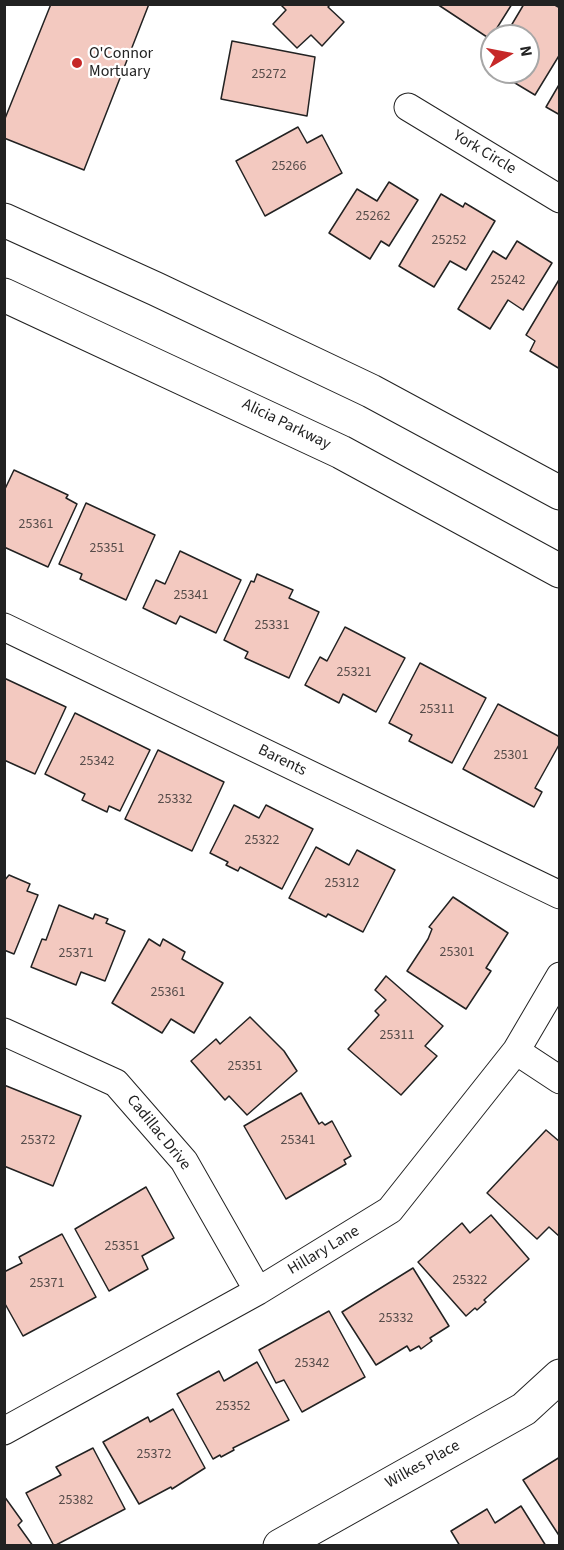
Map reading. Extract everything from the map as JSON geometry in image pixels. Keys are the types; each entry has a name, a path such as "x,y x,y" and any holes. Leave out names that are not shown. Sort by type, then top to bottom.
{"main road":[{"path":"4,220 156,289 371,392 560,493"},
{"name":"Alicia Parkway","path":"4,295 340,452 560,571"},
{"name":"Wilkes Place","path":"280,1545 524,1409 560,1376"}],"street":[{"name":"York Circle","path":"408,107 560,199"},
{"name":"Barents","path":"4,627 560,895"},
{"name":"Hillary Lane","path":"4,1431 258,1291 390,1210 516,1051 560,976"},
{"name":"Cadillac Drive","path":"4,1032 116,1083 184,1161 258,1291"},
{"path":"516,1051 560,1080"}],"building":[{"name":"O'Connor Mortuary","path":"51,4 149,4 84,170 4,138 4,121"},
{"path":"280,4 331,4 328,7 344,22 322,46 311,35 297,48 273,24 286,10"},
{"path":"437,4 512,4 499,24 480,24 480,32"},
{"path":"524,4 553,4 560,8 560,54 535,95 517,84 540,84 540,24 512,24"},
{"path":"232,41 315,57 307,116 221,99"},
{"path":"560,83 560,115 546,107"},
{"path":"298,127 307,143 322,135 342,173 265,216 236,161"},
{"path":"389,182 418,200 389,246 381,241 370,259 329,233 357,189 377,201"},
{"path":"441,194 463,207 465,203 495,221 466,270 450,261 434,287 399,266"},
{"path":"517,241 552,263 523,310 508,300 490,329 458,309 493,251 506,259"},
{"path":"560,278 560,369 530,351 535,341 526,335"},
{"path":"14,470 68,495 66,498 77,504 48,567 4,547 4,491"},
{"path":"86,503 155,535 126,600 80,579 82,574 59,564"},
{"path":"180,551 241,580 216,633 180,616 176,624 143,608 156,580 165,584"},
{"path":"257,574 293,590 289,598 319,612 289,678 245,658 248,652 224,640 251,581 254,582"},
{"path":"345,627 405,658 376,712 343,694 339,703 305,685 320,657 327,661"},
{"path":"420,663 486,698 452,763 409,741 412,735 389,723"},
{"path":"4,678 66,707 35,774 4,760"},
{"path":"498,704 560,737 560,743 535,788 542,792 534,807 463,769"},
{"path":"75,713 150,750 120,811 109,806 107,812 82,800 85,794 45,774"},
{"path":"158,750 224,782 192,851 125,819"},
{"path":"234,805 259,818 266,805 313,829 282,889 240,867 238,871 226,865 228,862 210,853"},
{"path":"316,847 349,865 357,850 395,870 363,932 328,914 326,917 289,898"},
{"path":"9,875 30,884 27,891 38,895 14,954 4,950 4,881"},
{"path":"453,897 508,933 486,968 491,971 466,1009 407,971 428,939 432,929 429,927"},
{"path":"59,905 93,919 95,914 108,919 106,923 125,931 105,981 81,972 76,985 31,967 42,939 46,940"},
{"path":"149,939 160,946 163,939 185,952 182,959 223,983 194,1033 171,1019 162,1033 112,1003"},
{"path":"386,976 443,1026 425,1046 437,1056 401,1095 348,1049 379,1015 375,1011 386,1000 375,990"},
{"path":"250,1017 284,1051 297,1071 247,1115 229,1096 225,1100 191,1061 216,1039 220,1044"},
{"path":"4,1085 81,1116 53,1186 4,1166"},
{"path":"301,1093 319,1124 322,1122 325,1125 332,1121 351,1156 344,1160 346,1164 286,1199 244,1126"},
{"path":"546,1130 560,1142 560,1237 549,1227 537,1239 487,1193"},
{"path":"146,1187 174,1238 142,1256 148,1269 109,1291 75,1229"},
{"path":"491,1215 529,1259 484,1300 486,1302 466,1316 418,1262 462,1223 470,1233"},
{"path":"62,1234 96,1297 23,1336 4,1302 4,1272 22,1263 19,1257"},
{"path":"413,1268 449,1326 430,1338 432,1341 421,1349 419,1346 410,1351 407,1346 376,1365 342,1312"},
{"path":"329,1311 365,1377 302,1412 284,1380 276,1383 259,1350"},
{"path":"257,1362 289,1420 233,1448 234,1450 221,1457 220,1455 213,1459 177,1394 219,1371 224,1381"},
{"path":"173,1409 205,1468 172,1489 171,1487 139,1504 103,1442 148,1417 150,1422"},
{"path":"93,1448 125,1509 54,1546 26,1493 61,1475 56,1467"},
{"path":"560,1457 560,1537 523,1480"},
{"path":"4,1496 22,1521 18,1525 33,1546 4,1546"},
{"path":"521,1506 546,1546 460,1546 451,1531 487,1509 495,1523"}],"place":[{"name":"O'Connor Mortuary","path":"77,63"}]}
